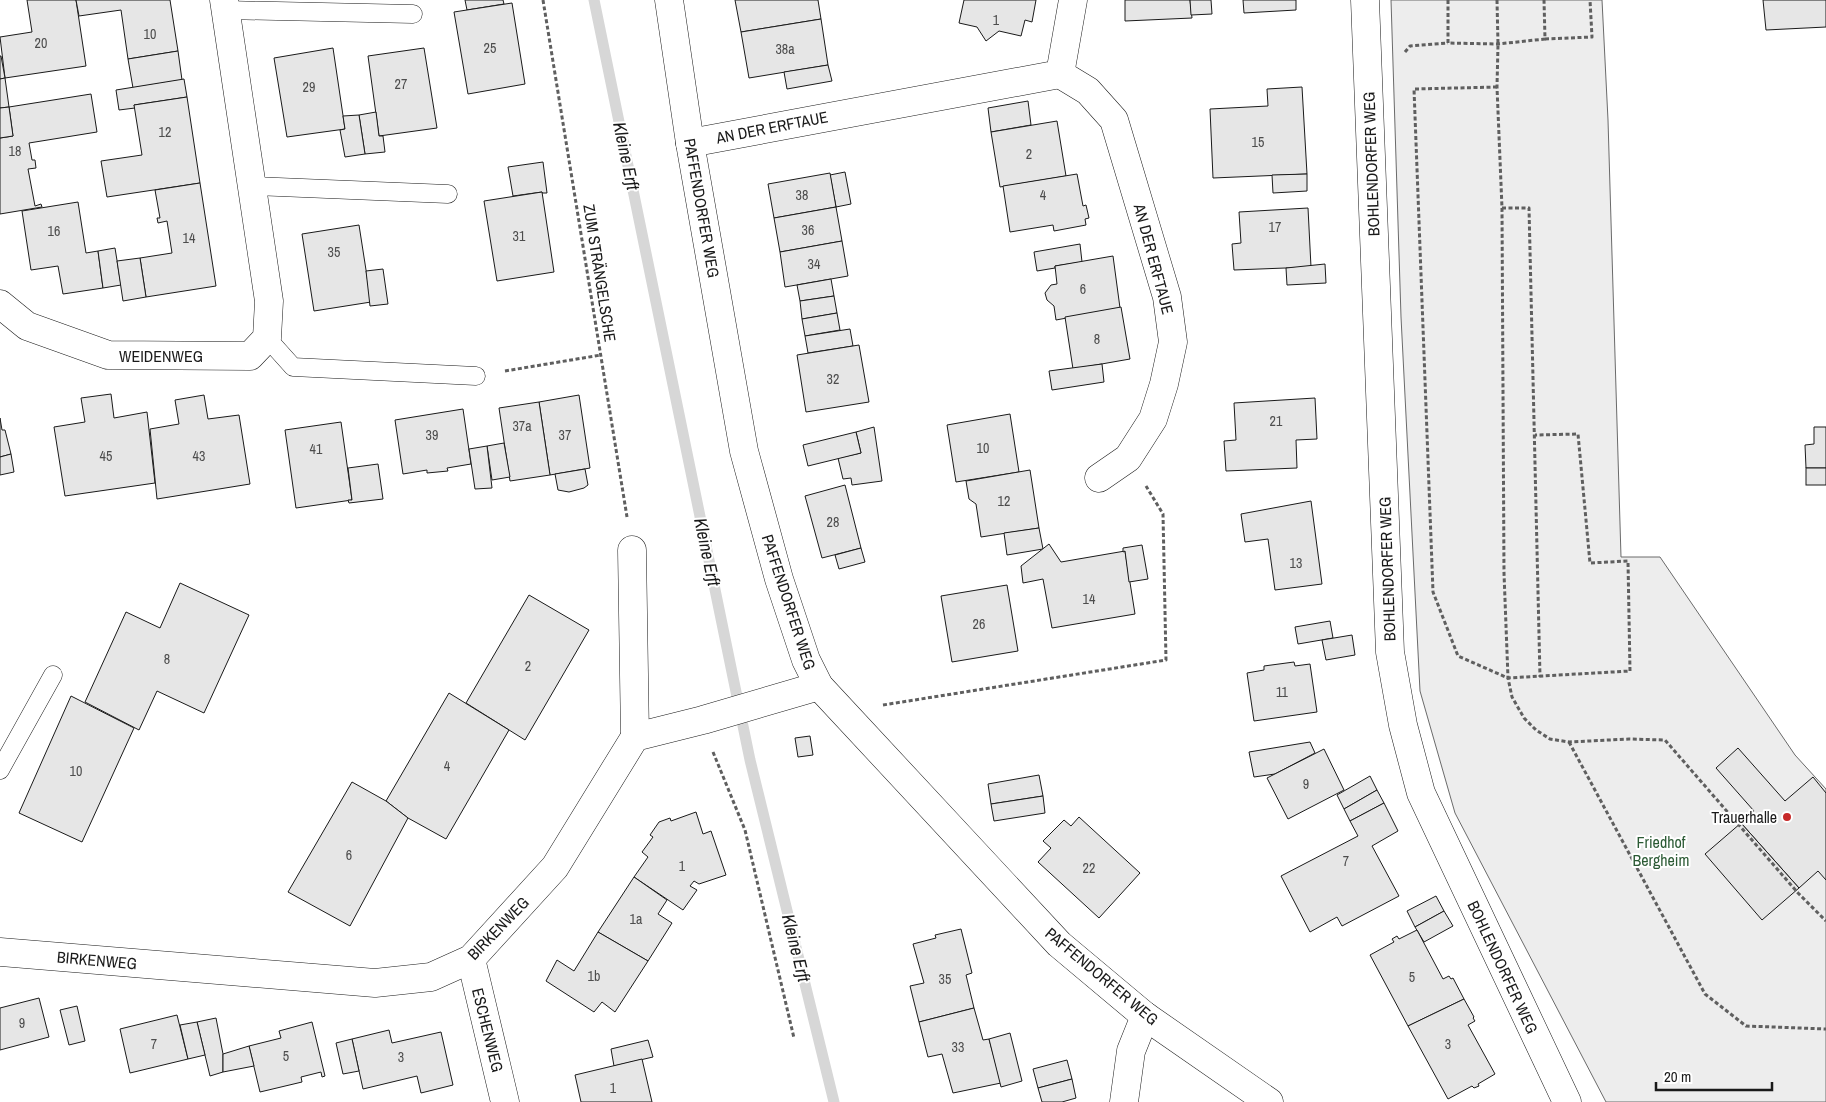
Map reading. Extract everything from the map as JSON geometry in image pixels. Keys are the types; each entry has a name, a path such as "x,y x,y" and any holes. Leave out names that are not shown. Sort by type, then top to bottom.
{"street":[{"name":"PAFFENDORFER WEG","path":"669,0 690,143 744,451 779,579 806,660 819,686 1059,944 1145,1016 1269,1102"},
{"path":"1060,74 1073,0"},
{"name":"BOHLENDORFER WEG","path":"1365,0 1390,652 1403,726 1421,793 1567,1102"},
{"path":"225,5 269,302 267,338"},
{"name":"AN DER ERFTAUE","path":"690,143 1060,74 1088,91 1114,120 1167,297 1173,342 1164,384 1153,419 1128,458 1099,478"},
{"name":"WEIDENWEG","path":"0,304 27,326 108,356 250,356 267,338"},
{"path":"632,550 635,737 819,686"},
{"name":"BIRKENWEG","path":"0,952 375,983 431,977 471,959 555,867 635,737"},
{"name":"ESCHENWEG","path":"471,959 505,1102"},
{"path":"1124,1102 1131,1051 1145,1016"}],"lane":[{"path":"225,5 413,14"},
{"path":"253,186 448,194"},
{"path":"267,338 294,366 476,376"},
{"path":"0,770 53,675"}],"path":[{"name":"ZUM STRÄNGELSCHE","path":"542,0 632,550"},
{"path":"1448,0 1448,43"},
{"path":"1497,0 1497,87 1502,208 1504,572 1508,678 1512,697 1524,718 1536,730 1550,739 1570,742 1629,739 1665,740 1798,893 1826,921"},
{"path":"1544,0 1545,39"},
{"path":"1405,52 1410,46 1448,43 1498,44 1592,37 1590,0"},
{"path":"1497,87 1414,89 1433,592 1458,656 1508,678 1630,671 1628,561 1590,563 1578,434 1535,435"},
{"path":"1502,208 1529,208 1540,677"},
{"path":"476,376 601,355"},
{"path":"842,712 1166,660 1163,514 1128,458"},
{"path":"1570,742 1705,994 1746,1026 1826,1029"},
{"path":"710,745 745,830 794,1038"}],"green space":[{"name":"Friedhof Bergheim","path":"1391,0 1602,0 1608,120 1621,557 1660,557 1795,755 1826,789 1826,1102 1606,1102 1455,813 1420,691 1401,317"}],"building":[{"path":"27,0 76,0 86,66 5,78 0,37 32,32"},
{"path":"76,0 170,0 178,51 128,59 121,10 79,16"},
{"path":"465,0 503,0 504,4 467,10"},
{"path":"735,0 818,0 821,19 741,32"},
{"path":"964,0 1036,0 1032,22 1025,20 1021,36 999,31 986,41 977,27 959,23"},
{"path":"1125,0 1190,0 1192,18 1125,21"},
{"path":"1190,0 1211,0 1212,14 1191,15"},
{"path":"1243,0 1296,0 1296,10 1244,13"},
{"path":"1763,0 1826,0 1826,27 1766,30"},
{"path":"512,3 525,84 468,94 454,12"},
{"path":"821,19 828,65 749,78 741,32"},
{"path":"333,48 345,129 287,137 274,58"},
{"path":"424,48 437,128 379,136 368,56"},
{"path":"178,51 182,80 133,88 128,59"},
{"path":"0,56 5,78 0,79"},
{"path":"828,65 832,81 787,89 784,72"},
{"path":"5,78 9,107 0,108 0,79"},
{"path":"184,79 187,97 134,105 135,108 119,110 116,90"},
{"path":"1302,87 1307,174 1213,178 1210,109 1268,106 1267,89"},
{"path":"91,94 97,132 29,143 32,160 35,160 36,168 28,169 35,206 41,204 42,207 0,214 0,138 13,136 9,107"},
{"path":"187,97 200,183 107,197 101,161 142,155 134,105"},
{"path":"1028,101 1031,125 991,132 988,108"},
{"path":"9,107 13,136 0,138 0,108"},
{"path":"376,112 379,136 383,136 385,152 365,154 359,115"},
{"path":"359,115 365,154 345,157 340,130 345,129 343,116"},
{"path":"1057,121 1066,176 1000,187 991,132"},
{"path":"543,162 547,193 513,196 508,167"},
{"path":"845,172 851,204 836,207 830,175"},
{"path":"830,173 836,207 774,218 768,184"},
{"path":"1077,174 1083,206 1086,205 1089,218 1085,219 1086,225 1054,231 1053,225 1010,232 1003,186"},
{"path":"1307,174 1307,191 1273,193 1272,175"},
{"path":"200,183 216,286 146,297 140,258 172,253 167,221 158,223 157,218 160,218 155,190"},
{"path":"542,192 554,272 497,281 484,201"},
{"path":"78,202 86,253 98,251 103,288 63,294 58,266 31,270 22,211"},
{"path":"836,207 842,241 780,252 774,218"},
{"path":"1308,208 1311,267 1234,270 1232,244 1241,243 1239,212"},
{"path":"359,225 371,302 314,311 302,234"},
{"path":"842,241 848,276 785,287 780,252"},
{"path":"1080,244 1082,262 1037,271 1034,252"},
{"path":"115,248 121,285 103,288 98,251"},
{"path":"1113,256 1120,308 1056,320 1054,306 1047,300 1045,293 1051,285 1057,284 1055,266"},
{"path":"140,258 146,297 123,301 117,261"},
{"path":"1325,264 1326,283 1287,285 1286,268"},
{"path":"383,269 388,304 370,306 366,271"},
{"path":"831,279 834,296 800,301 797,285"},
{"path":"834,296 837,313 802,319 800,301"},
{"path":"1121,307 1130,359 1073,369 1065,317"},
{"path":"837,313 840,330 805,336 802,319"},
{"path":"850,329 853,346 808,353 805,336"},
{"path":"859,345 869,402 806,412 797,355"},
{"path":"1102,364 1104,382 1052,390 1049,371"},
{"path":"111,394 114,418 147,412 155,483 65,496 54,427 85,422 81,398"},
{"path":"204,395 208,419 239,415 250,484 157,499 150,429 179,424 175,400"},
{"path":"579,395 590,468 550,475 539,402"},
{"path":"1315,398 1317,439 1296,440 1297,468 1226,471 1224,441 1236,440 1234,403"},
{"path":"539,402 550,475 510,481 499,408"},
{"path":"463,409 471,464 447,468 448,471 427,473 427,470 403,474 395,420"},
{"path":"1010,414 1019,472 956,482 947,425"},
{"path":"0,418 2,430 5,430 11,454 0,457"},
{"path":"341,422 352,500 296,508 285,430"},
{"path":"874,427 882,481 852,485 851,478 843,479 838,458 861,453 856,432"},
{"path":"1814,427 1826,427 1826,468 1806,468 1805,445 1814,444"},
{"path":"856,432 861,453 808,466 803,445"},
{"path":"504,443 510,477 492,480 487,446"},
{"path":"487,446 492,488 475,489 469,449"},
{"path":"11,454 14,472 0,475 0,457"},
{"path":"378,464 383,499 349,503 348,500 352,500 348,468"},
{"path":"1806,468 1826,468 1826,485 1806,485"},
{"path":"585,469 588,485 569,492 558,490 555,474"},
{"path":"1030,470 1039,528 981,537 976,504 969,499 966,481"},
{"path":"845,485 861,548 822,558 805,496"},
{"path":"1311,501 1322,584 1275,590 1268,539 1245,542 1241,514"},
{"path":"1039,528 1043,549 1007,555 1004,533"},
{"path":"1049,544 1061,562 1125,551 1135,614 1052,628 1043,579 1023,583 1021,566"},
{"path":"1142,545 1148,579 1129,582 1123,548"},
{"path":"861,548 865,562 839,569 835,555"},
{"path":"180,583 249,615 204,713 157,691 139,730 85,702 126,612 160,628"},
{"path":"1007,585 1018,651 952,662 941,596"},
{"path":"529,595 589,630 525,740 466,703"},
{"path":"1330,621 1333,638 1298,644 1295,627"},
{"path":"1352,635 1355,655 1326,660 1322,640"},
{"path":"1294,662 1295,666 1310,664 1317,712 1254,721 1247,673 1264,670 1264,666"},
{"path":"449,693 509,730 446,839 408,818 386,801"},
{"path":"71,696 134,728 82,842 19,813"},
{"path":"810,736 813,755 798,757 795,738"},
{"path":"1310,742 1315,753 1275,774 1254,777 1249,752"},
{"name":"Trauerhalle","path":"1738,748 1785,801 1813,777 1826,793 1826,880 1818,871 1799,888 1741,823 1754,811 1716,768"},
{"path":"1324,749 1344,790 1288,819 1267,778"},
{"path":"1039,775 1043,796 991,804 988,784"},
{"path":"1370,776 1377,790 1344,809 1337,795"},
{"path":"352,782 386,801 408,818 350,926 288,892"},
{"path":"1377,790 1384,803 1350,821 1344,809"},
{"path":"1043,796 1045,813 994,821 991,804"},
{"path":"1384,803 1398,831 1372,846 1399,896 1342,926 1337,917 1310,932 1281,876 1358,836 1350,821"},
{"path":"696,812 703,834 711,831 726,875 699,884 694,881 690,886 697,890 683,910 634,877 648,857 642,852 653,837 650,835 659,822 670,818 671,821"},
{"path":"1079,817 1140,873 1099,918 1038,862 1051,848 1043,841 1064,820 1071,826"},
{"path":"1741,823 1799,888 1762,920 1705,854"},
{"path":"634,877 667,900 658,914 672,923 648,961 598,932"},
{"path":"1436,896 1444,911 1415,927 1407,911"},
{"path":"1444,911 1453,926 1424,942 1415,927"},
{"path":"961,929 972,973 966,975 974,1008 919,1022 910,986 924,983 913,944 936,938 935,935"},
{"path":"1417,930 1443,979 1449,976 1451,979 1453,978 1464,999 1408,1026 1370,955 1394,942 1392,939 1397,936 1399,939"},
{"path":"598,932 648,961 615,1012 602,1002 594,1012 546,981 557,960 574,971"},
{"path":"39,998 49,1037 0,1050 0,1008"},
{"path":"1464,999 1475,1021 1468,1025 1495,1074 1478,1084 1479,1086 1474,1088 1472,1086 1448,1099 1408,1026"},
{"path":"77,1006 85,1041 69,1045 60,1010"},
{"path":"974,1008 983,1040 989,1039 1001,1083 953,1093 942,1054 928,1057 919,1022"},
{"path":"177,1015 188,1059 130,1073 120,1029"},
{"path":"216,1018 223,1054 223,1072 210,1076 197,1022"},
{"path":"197,1022 205,1055 188,1059 180,1025"},
{"path":"312,1022 325,1076 322,1077 321,1072 301,1077 302,1082 260,1092 249,1046 281,1038 279,1031"},
{"path":"389,1030 392,1043 441,1032 453,1085 421,1093 417,1076 363,1089 352,1039"},
{"path":"1010,1033 1022,1081 1001,1087 989,1039"},
{"path":"352,1039 359,1071 343,1074 336,1043"},
{"path":"648,1040 653,1057 614,1066 611,1049"},
{"path":"249,1046 254,1066 223,1072 223,1054"},
{"path":"642,1059 652,1102 581,1102 575,1075"},
{"path":"1067,1060 1072,1079 1038,1088 1033,1069"},
{"path":"1072,1079 1076,1098 1062,1102 1042,1102 1038,1088"}],"waterway":[{"name":"Kleine Erft","path":"594,0 750,760 834,1102"}],"place":[{"name":"Trauerhalle","path":"1787,817"}]}
